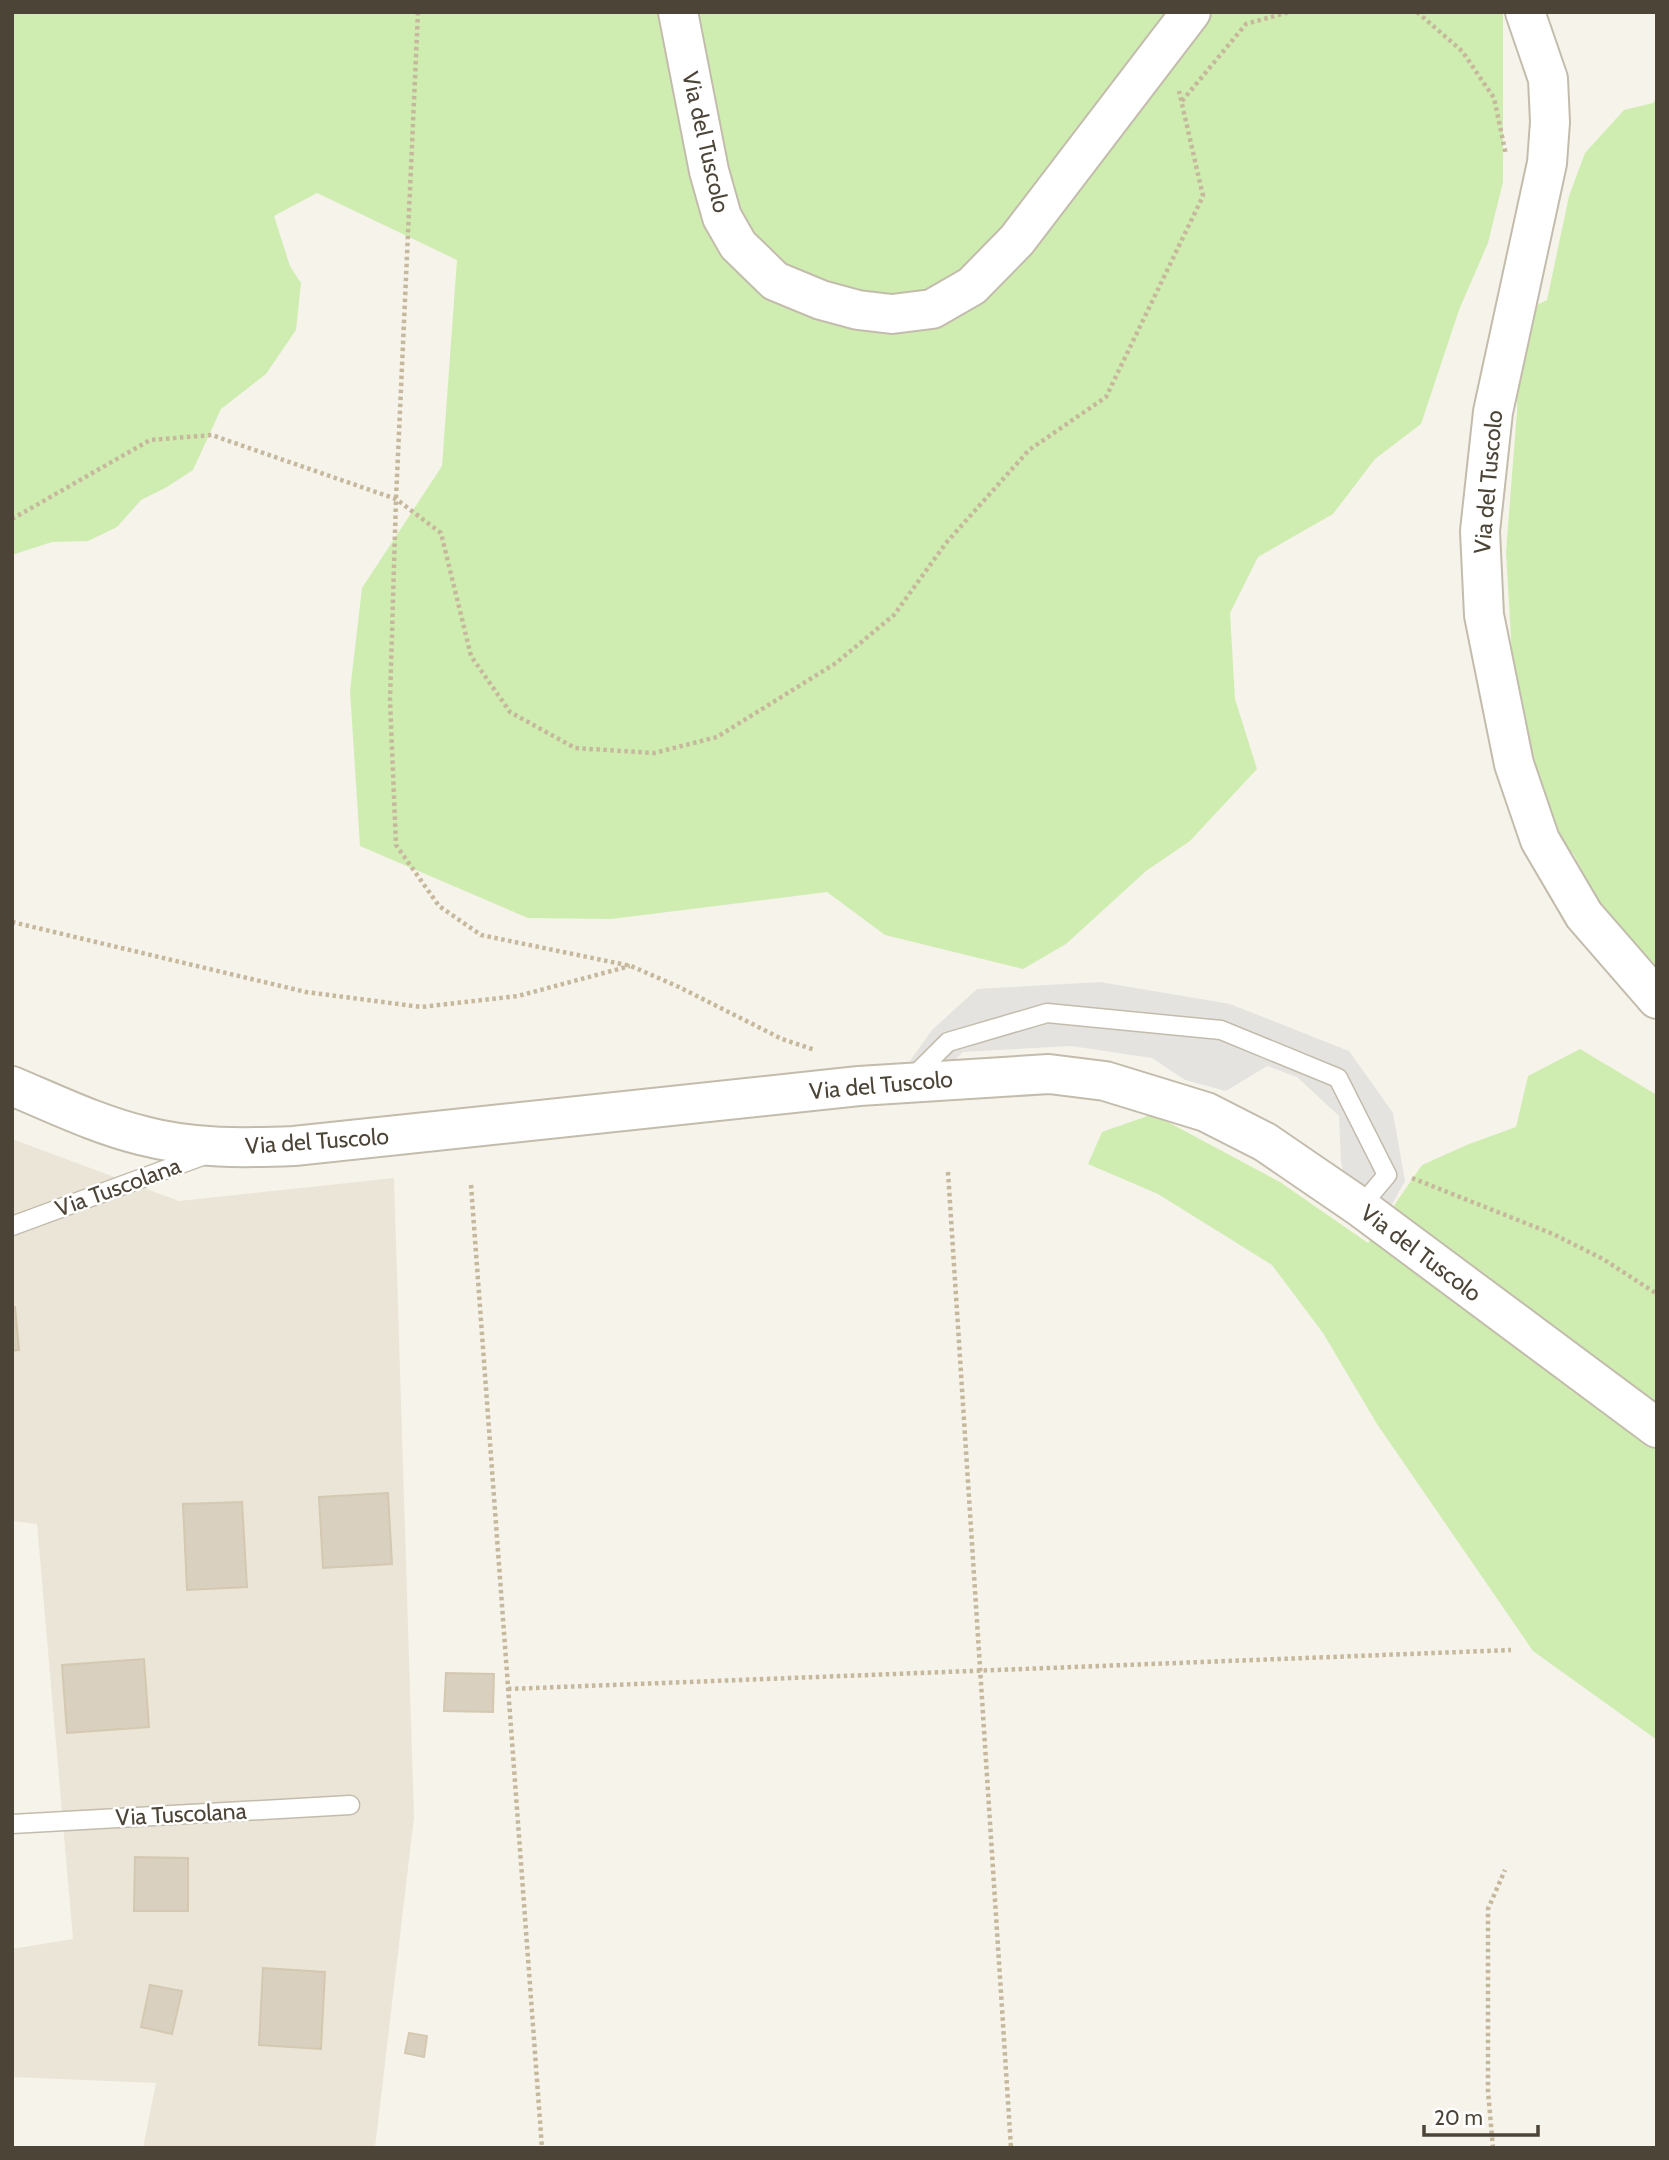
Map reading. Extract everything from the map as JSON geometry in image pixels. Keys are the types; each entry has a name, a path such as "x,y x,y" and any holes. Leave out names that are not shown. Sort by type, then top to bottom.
{"street":[{"name":"Via del Tuscolo","path":"678,12 709,171 722,217 738,245 775,281 821,300 858,310 892,314 932,309 972,286 1017,240 1191,12"},
{"name":"Via del Tuscolo","path":"1525,12 1548,79 1550,122 1547,163 1493,412 1480,531 1484,615 1514,764 1540,840 1584,915 1657,999"},
{"name":"Via del Tuscolo","path":"12,1086 144,1137 225,1148 294,1146 908,1082 1049,1074 1105,1082 1153,1094 1206,1112 1265,1142 1360,1208 1657,1428"}],"lane":[{"path":"908,1082 948,1042 1048,1013 1222,1030 1338,1078 1387,1175 1360,1208"},
{"name":"Via Tuscolana","path":"12,1226 225,1148"},
{"name":"Via Tuscolana","path":"12,1824 349,1805"}],"path":[{"path":"418,12 396,499 390,700 396,845 439,906 481,935 631,966 679,986 782,1039 831,1055 859,1086"},
{"path":"1182,102 1246,23 1289,12"},
{"path":"1417,12 1462,51 1494,99 1508,164"},
{"path":"12,519 150,440 212,435 396,499 441,533 471,656 510,712 575,748 654,753 717,737 836,663 894,615 946,542 1029,450 1106,397 1203,196 1169,43"},
{"path":"12,922 306,992 421,1007 518,996 631,966"},
{"path":"948,1172 1011,2148"},
{"path":"1387,1175 1404,1175 1542,1229 1603,1259 1657,1294"},
{"path":"471,1185 542,2148"},
{"path":"508,1689 1511,1650"},
{"path":"1493,2148 1488,2091 1488,1909 1505,1870"}],"shaded area":[{"path":"1100,982 1230,1004 1349,1051 1393,1113 1405,1181 1390,1208 1345,1181 1341,1161 1339,1116 1297,1077 1267,1066 1226,1091 1185,1080 1152,1058 1071,1046 963,1052 947,1068 910,1061 932,1030 977,989"},
{"path":"12,1139 179,1201 394,1178 414,1817 375,2148 143,2148 156,2083 12,2077 12,1949 73,1939 37,1524 12,1521"}],"green space":[{"path":"12,12 1503,12 1503,182 1488,243 1459,310 1421,424 1375,459 1333,514 1258,557 1230,613 1235,699 1257,769 1190,841 1146,871 1066,944 1023,969 885,935 827,892 611,919 528,918 360,846 350,691 362,588 442,466 457,260 317,193 274,216 290,266 301,283 296,330 266,374 221,409 193,470 141,500 117,527 88,541 52,542 12,555"},
{"path":"1657,97 1657,967 1625,940 1595,896 1574,855 1548,828 1513,673 1506,552 1517,411 1518,359 1535,306 1547,300 1569,196 1585,153 1624,110 1653,103"},
{"path":"1580,1049 1657,1095 1657,1740 1533,1651 1377,1424 1323,1333 1272,1265 1158,1194 1088,1164 1102,1132 1153,1114 1280,1182 1368,1243 1422,1165 1516,1127 1528,1076"}],"building":[{"path":"12,1307 15,1307 19,1350 12,1351"},
{"path":"388,1493 392,1564 323,1568 319,1497"},
{"path":"242,1502 247,1587 187,1590 183,1504"},
{"path":"144,1659 149,1727 67,1733 62,1665"},
{"path":"446,1673 494,1674 493,1712 444,1711"},
{"path":"135,1857 188,1858 188,1911 134,1911"},
{"path":"263,1968 325,1972 321,2049 259,2045"},
{"path":"150,1985 182,1991 172,2034 141,2027"},
{"path":"409,2033 427,2036 424,2057 405,2053"}]}
